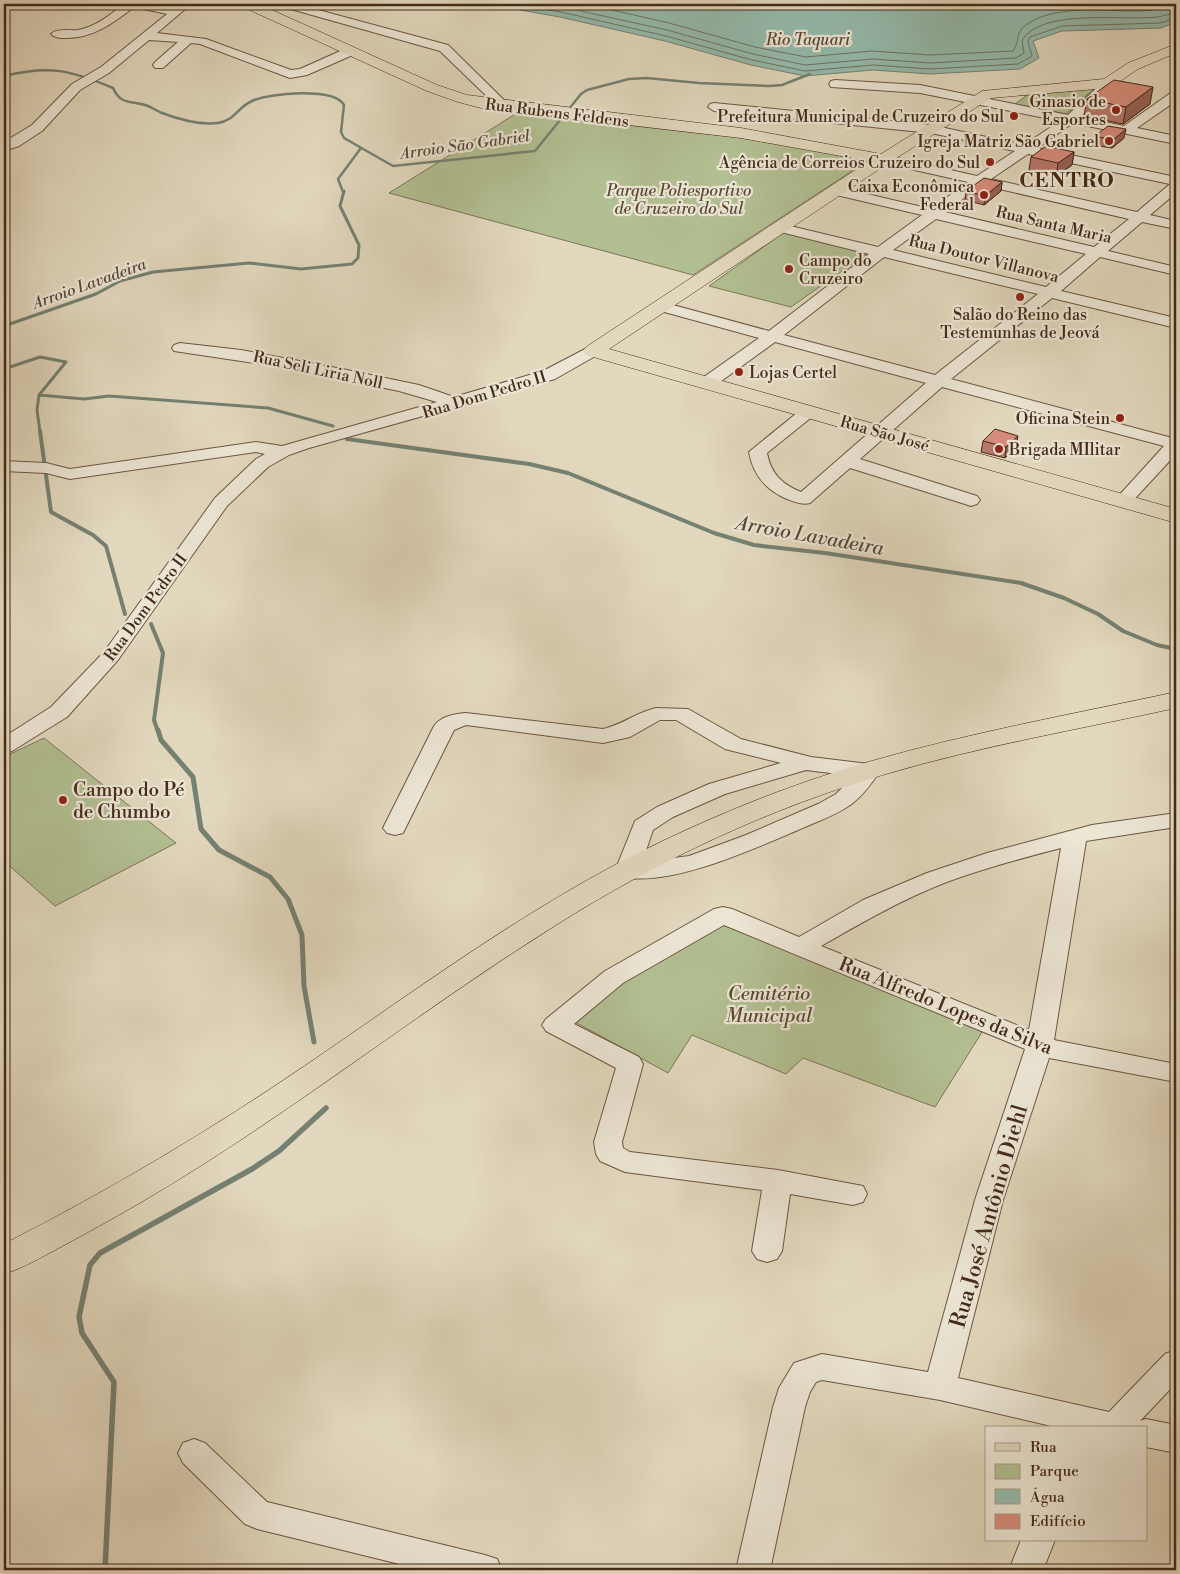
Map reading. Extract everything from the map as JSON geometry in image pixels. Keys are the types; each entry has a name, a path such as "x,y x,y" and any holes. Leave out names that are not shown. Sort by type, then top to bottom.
{"main road":[{"name":"Rua Rubens Feldens","path":"248,4 432,88 463,99 504,106 747,134 884,159"},
{"path":"1108,83 1133,66 1174,50"},
{"name":"Rua Dom Pedro II","path":"593,351 976,100 993,93 1108,83"},
{"name":"Rua São José","path":"593,351 1176,516"},
{"path":"4,1260 102,1207 267,1108 506,942 627,871 697,837 751,814 869,771 971,745 1176,700"}],"street":[{"path":"57,34 76,35 101,27 130,4"},
{"path":"135,4 174,12"},
{"path":"4,147 14,143 37,128 76,88 148,36 174,12 186,4"},
{"path":"284,4 444,48 504,106"},
{"path":"148,36 202,41 290,74 303,72 351,51"},
{"path":"181,65 162,62 188,40"},
{"path":"706,383 771,337 882,251 980,180 1029,149 1071,119 1108,83"},
{"path":"836,84 920,89 1176,140"},
{"path":"1126,130 1173,101"},
{"path":"714,107 931,129 1176,181"},
{"path":"884,159 1176,225"},
{"path":"809,412 758,452 760,465 772,482 785,493 804,498 882,432 938,381 1050,292 1176,186"},
{"name":"Rua Santa Maria","path":"837,191 1176,271"},
{"name":"Rua Doutor Villanova","path":"782,228 1176,322"},
{"path":"662,307 1176,444 1123,501"},
{"name":"Rua Seli Liria Noll","path":"180,348 245,354 409,389 437,396 452,403"},
{"name":"Rua Dom Pedro II","path":"4,746 59,712 111,656 221,502 262,463 283,451 303,444 549,375 593,351"},
{"path":"4,466 46,468 70,474 256,447 283,451"},
{"path":"848,461 971,500"},
{"path":"395,828 445,726 454,721 466,719 603,736 622,732 656,714 680,714 733,744 806,763 869,771"},
{"path":"627,871 643,826 664,812 717,789 806,763"},
{"path":"801,946 872,906 935,878 995,858 1075,836 1176,820"},
{"name":"Rua José Antônio Diehl","path":"940,1387 989,1200 1040,1045 1075,836"},
{"name":"Rua Alfredo Lopes da Silva","path":"778,1181 625,1162 610,1154 608,1142 630,1064 555,1025 614,977 723,915 1057,1051 1176,1073"},
{"path":"767,1251 778,1181 853,1194"},
{"path":"1118,1426 1176,1363"},
{"path":"753,1570 789,1407 795,1388 804,1372 822,1367 940,1387 1107,1426"},
{"path":"1148,1433 1176,1439"},
{"path":"194,1453 257,1514 485,1570"},
{"path":"1026,1570 1037,1542"}],"green space":[{"path":"1096,87 1066,114 1015,104 1030,93"},
{"name":"Parque Poliesportivo de Cruzeiro do Sul","path":"517,113 736,137 869,160 693,275 389,193"},
{"name":"Campo do Cruzeiro","path":"786,231 869,252 791,307 709,286"},
{"name":"Campo do Pé de Chumbo","path":"44,738 176,843 55,906 4,861 4,757"},
{"name":"Cemitério Municipal","path":"723,922 984,1029 935,1107 803,1058 786,1074 692,1035 668,1073 575,1022 629,977"}],"water":[{"name":"Rio Taquari","path":"486,4 1176,4 1176,22 1161,28 1062,31 1033,41 1039,58 1020,69 930,74 873,70 805,76 751,65 665,41 560,17"}],"building":[{"path":"1114,80 1153,87 1126,107 1087,99"},
{"path":"1108,126 1126,129 1113,140 1095,136"},
{"path":"1046,146 1074,152 1058,163 1031,157"},
{"path":"984,178 1002,182 985,196 966,191"},
{"path":"995,429 1018,436 1006,447 983,441"}],"waterway":[{"name":"Arroio São Gabriel","path":"4,76 47,70 72,73 113,88 116,94 123,100 142,104 175,117 204,123 218,123 228,120 247,104 260,98 301,93 328,96 338,99 344,105 341,132 344,138 393,166 535,151 581,94 587,90 629,79 646,78 699,83 769,86 782,85 810,74"},
{"name":"Arroio Lavadeira","path":"343,192 338,179 361,148"},
{"name":"Arroio Lavadeira","path":"4,326 96,294 120,281 153,272 249,263 301,269 352,264 358,258 359,245 340,206 344,191"},
{"name":"Arroio Lavadeira","path":"4,369 40,357 66,362 39,395"},
{"name":"Arroio Lavadeira","path":"39,395 84,399 109,396 268,408 333,426"},
{"path":"39,395 37,410 40,432"},
{"path":"40,431 51,512 93,535 106,546 125,614"},
{"name":"Arroio Lavadeira","path":"347,439 529,464 568,473 714,533 754,545 825,553 1021,583 1064,598 1098,614 1123,631 1157,645 1176,649"},
{"path":"151,624 163,653 154,720 158,732"},
{"path":"158,730 161,740 193,777 201,829 219,850 270,877 288,899 302,935 304,986 314,1042"},
{"path":"105,1570 114,1382 82,1333 79,1317 90,1265 100,1253 252,1169 279,1151 326,1108"}],"place":[{"name":"Ginasio de Esportes","path":"1116,110"},
{"name":"Prefeitura Municipal de Cruzeiro do Sul","path":"1014,116"},
{"name":"Igreja Matriz São Gabriel","path":"1109,141"},
{"name":"Agência de Correios Cruzeiro do Sul","path":"990,162"},
{"name":"Caixa Econômica Federal","path":"984,195"},
{"name":"Campo do Cruzeiro","path":"789,269"},
{"name":"Salão do Reino das Testemunhas de Jeová","path":"1020,297"},
{"name":"Lojas Certel","path":"739,372"},
{"name":"Oficina Stein","path":"1120,418"},
{"name":"Brigada MIlitar","path":"999,449"},
{"name":"Campo do Pé de Chumbo","path":"63,800"}],"district":[{"name":"CENTRO","path":"1067,180"}]}
